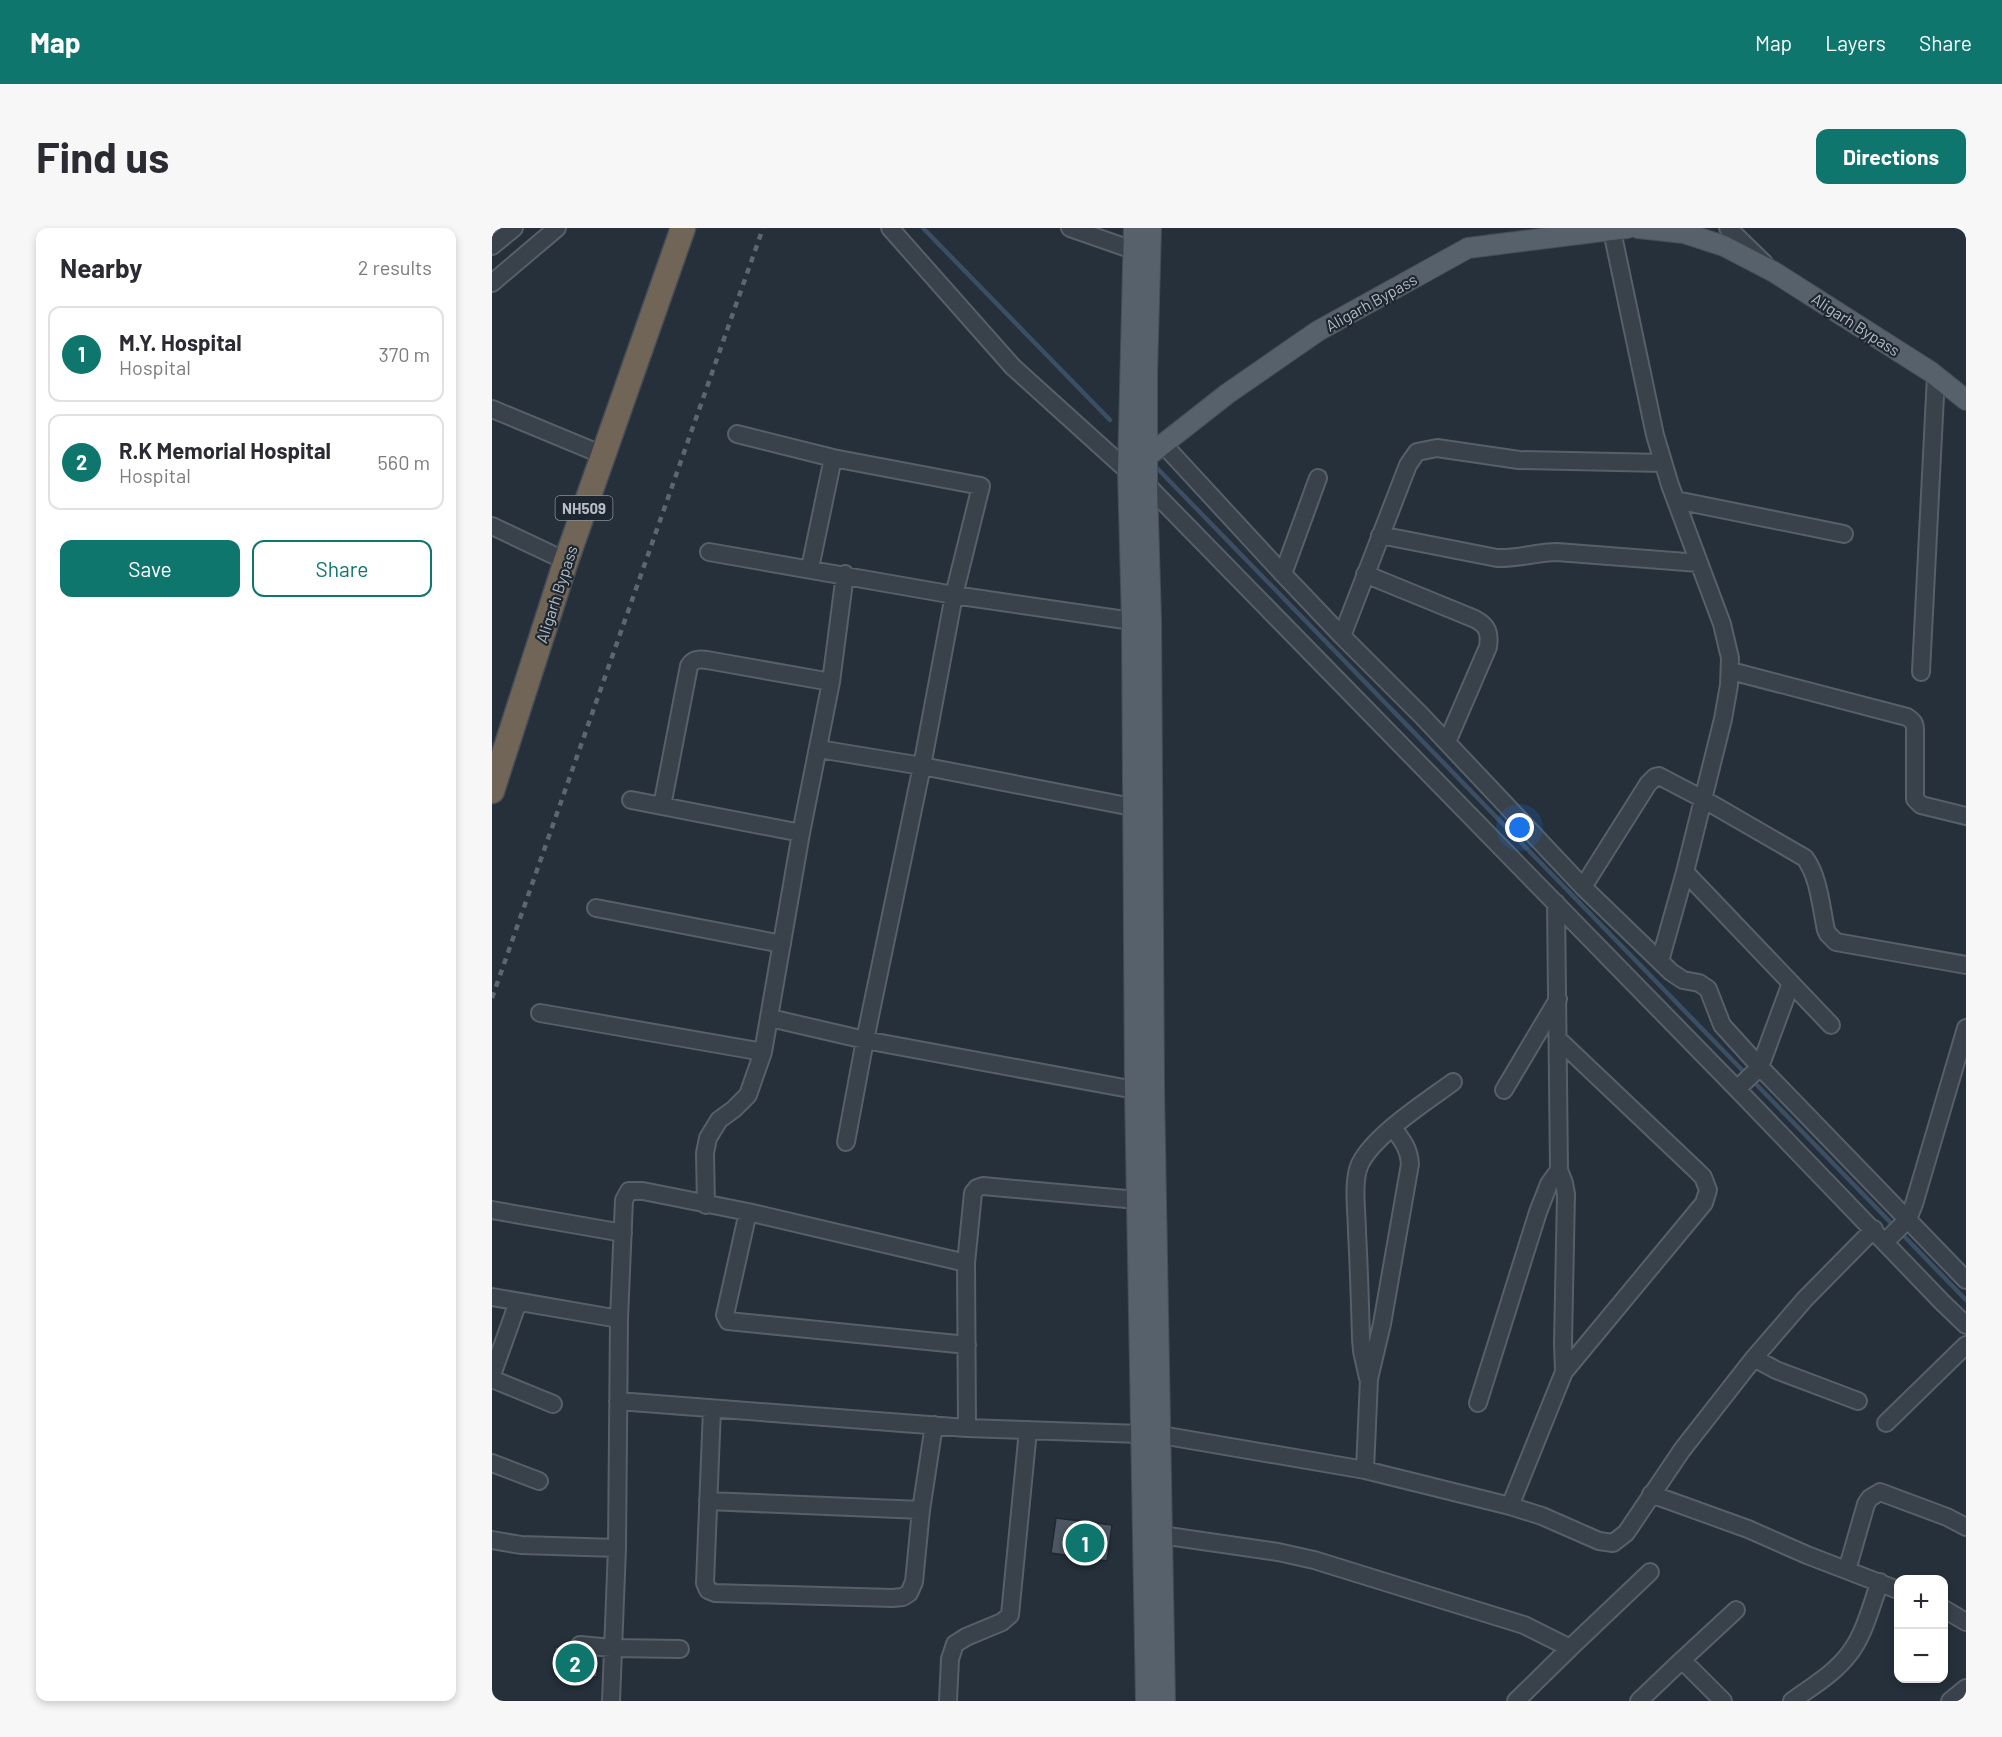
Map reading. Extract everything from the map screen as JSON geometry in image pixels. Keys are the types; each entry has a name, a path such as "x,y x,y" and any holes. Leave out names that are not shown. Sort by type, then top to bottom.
{"highway":[{"name":"Aligarh Bypass","path":"492,791 566,561 684,228"}],"main road":[{"path":"1134,228 1133,250 1143,460 1147,485 1151,620 1154,1090 1146,1701"},
{"path":"1151,228 1143,460 1132,621 1132,807 1137,1200 1151,1435 1161,1535 1165,1701"},
{"name":"Aligarh Bypass","path":"1638,228 1684,233 1724,246 1774,272 1936,376 1966,400"},
{"name":"Aligarh Bypass","path":"1143,460 1227,394 1318,332 1468,248 1619,229"}],"street":[{"path":"492,246 514,228"},
{"path":"492,283 557,228"},
{"path":"890,228 1013,367 1143,460 1283,574 1447,742 1583,887 1660,962 1683,980 1699,983 1708,989 1719,1020 1750,1077 1892,1230 1965,1273"},
{"path":"1070,228 1133,250"},
{"path":"1728,228 1774,272"},
{"path":"1619,229 1648,403 1663,463 1722,624 1731,671 1723,719 1660,962"},
{"path":"1921,672 1936,376"},
{"path":"492,409 603,455"},
{"path":"737,434 833,458 981,486 954,595 846,1142"},
{"path":"1342,636 1380,535 1412,458 1417,452 1437,448 1519,460 1663,463"},
{"path":"810,568 833,458"},
{"path":"1283,574 1318,478"},
{"path":"1147,485 1556,903 1750,1077 1892,1230 1942,1302 1966,1325"},
{"path":"1676,500 1844,534"},
{"path":"492,526 566,561"},
{"path":"1380,535 1508,559 1535,553 1557,552 1699,563"},
{"path":"710,552 954,595 1132,621"},
{"path":"706,1205 705,1153 708,1138 718,1120 748,1095 764,1052 801,833 831,682 845,574"},
{"path":"1365,574 1475,619 1487,628 1490,636 1488,647 1447,742"},
{"path":"662,806 689,666 692,661 699,658 831,682"},
{"path":"1731,671 1907,717 1915,724 1915,799 1921,805 1966,816"},
{"path":"819,749 922,766 1132,807"},
{"path":"1583,887 1648,784 1655,777 1665,779 1805,858 1815,878 1826,930 1836,942 1966,965"},
{"path":"631,800 801,833"},
{"path":"1685,872 1830,1025"},
{"path":"1556,903 1559,1170 1566,1194 1564,1372"},
{"path":"596,908 782,944"},
{"path":"1750,1077 1791,983"},
{"path":"1504,1090 1558,998"},
{"path":"540,1013 764,1052"},
{"path":"771,1018 865,1040 1135,1090"},
{"path":"618,1401 967,1428 1151,1435 1365,1470 1510,1506 1542,1516 1599,1541 1613,1543 1626,1533 1682,1450 1754,1358 1805,1299 1892,1230 1914,1204 1966,1028"},
{"path":"1510,1506 1564,1372 1704,1203 1708,1190 1696,1170 1559,1040"},
{"path":"1369,1379 1362,1345 1358,1171 1365,1156 1393,1128 1453,1082"},
{"path":"1365,1470 1369,1379 1382,1324 1410,1164 1409,1151 1393,1128"},
{"path":"1478,1403 1538,1212 1559,1170"},
{"path":"967,1428 966,1263 973,1193 977,1188 983,1186 1137,1200"},
{"path":"611,1701 617,1548 619,1319 624,1200 629,1191 643,1191 748,1212 966,1263"},
{"path":"492,1210 623,1233"},
{"path":"748,1212 725,1315 728,1321 967,1345"},
{"path":"492,1297 619,1319"},
{"path":"518,1302 492,1377 553,1404"},
{"path":"1886,1423 1966,1345"},
{"path":"1754,1358 1776,1370 1858,1401"},
{"path":"712,1409 705,1583 708,1590 715,1593 892,1598 903,1597 909,1593 914,1581 921,1509 934,1425"},
{"path":"948,1701 950,1659 955,1644 1002,1622 1010,1615 1028,1430"},
{"path":"492,1463 539,1481"},
{"path":"1847,1570 1866,1504 1870,1498 1880,1492 1947,1517 1966,1527"},
{"path":"1651,1494 1748,1529 1894,1588"},
{"path":"708,1501 921,1509"},
{"path":"1161,1535 1278,1552 1314,1560 1524,1625 1570,1648"},
{"path":"492,1540 521,1545 617,1548"},
{"path":"1516,1701 1650,1572"},
{"path":"1792,1701 1832,1672 1851,1652 1880,1582"},
{"path":"1640,1701 1736,1610"},
{"path":"1948,1611 1966,1622"},
{"path":"580,1645 680,1649"},
{"path":"1682,1660 1723,1701"},
{"path":"1950,1701 1966,1688"}],"building":[{"path":"1056,1518 1112,1525 1107,1561 1051,1553"},
{"path":"555,1647 570,1647 573,1653 578,1655 597,1657 597,1677 554,1676"}],"waterway":[{"path":"923,228 1110,420"},
{"path":"1155,466 1746,1074"},
{"path":"1752,1080 1895,1227"},
{"path":"1901,1233 1966,1300"}],"railway":[{"path":"492,998 763,228"}],"place":[{"name":"M.Y. Hospital","path":"1085,1543"},
{"name":"R.K Memorial Hospital","path":"575,1663"}]}
